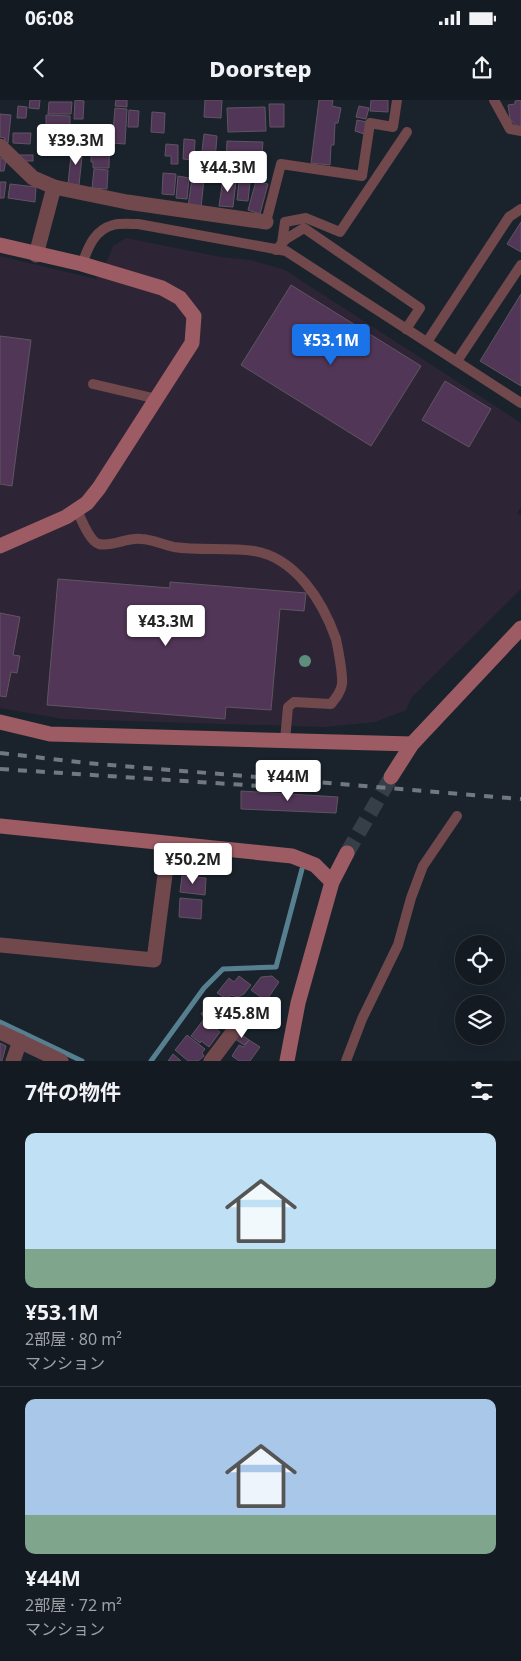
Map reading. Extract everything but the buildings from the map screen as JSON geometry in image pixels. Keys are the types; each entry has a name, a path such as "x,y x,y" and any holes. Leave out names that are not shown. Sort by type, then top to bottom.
{"street":[{"path":"0,146 33,178 54,187 127,202 266,222"},
{"path":"36,255 54,187"},
{"path":"0,245 36,255 82,264 162,288 180,298 194,316 192,343 99,488 87,503 66,517 0,546"},
{"path":"391,777 412,744 521,628"},
{"path":"0,722 50,734 412,744"},
{"path":"0,826 292,856 315,865 332,882"},
{"path":"0,945 154,960 169,844"},
{"path":"287,1061 298,1003 332,882 347,854"},
{"path":"211,1061 248,1012"},
{"path":"0,1032 61,1061"},
{"path":"13,1061 20,1041"}],"lane":[{"path":"266,222 281,164 362,176 370,123 393,127 397,100"},
{"path":"497,101 505,122 510,129 521,132"},
{"path":"279,247 285,222 306,218 326,228 340,232 407,132"},
{"path":"427,342 509,218 521,210"},
{"path":"82,264 90,243 100,231 114,224 138,224 279,247 521,403"},
{"path":"279,247 304,228 420,308 406,329"},
{"path":"457,361 521,265"},
{"path":"93,384 157,399"},
{"path":"76,510 92,540 97,544 140,538 173,547 255,551 276,558 311,589 335,636 342,684 338,696 331,704 294,702 288,707 285,740"},
{"path":"346,1061 362,1019 398,945 411,898 423,866 457,816"}],"shaded area":[{"path":"126,238 221,257 251,260 285,270 521,423 521,507 517,513 521,515 521,589 412,697 406,710 375,722 325,727 63,719 0,708 0,256 96,279 108,259 113,246"}],"waterway":[{"path":"151,1061 204,988 223,969 276,967 302,869"},
{"path":"0,1022 82,1061"}],"tunnel":[{"path":"347,853 391,777"}],"railway":[{"path":"0,753 87,763 521,799"},
{"path":"0,769 322,790"}]}
